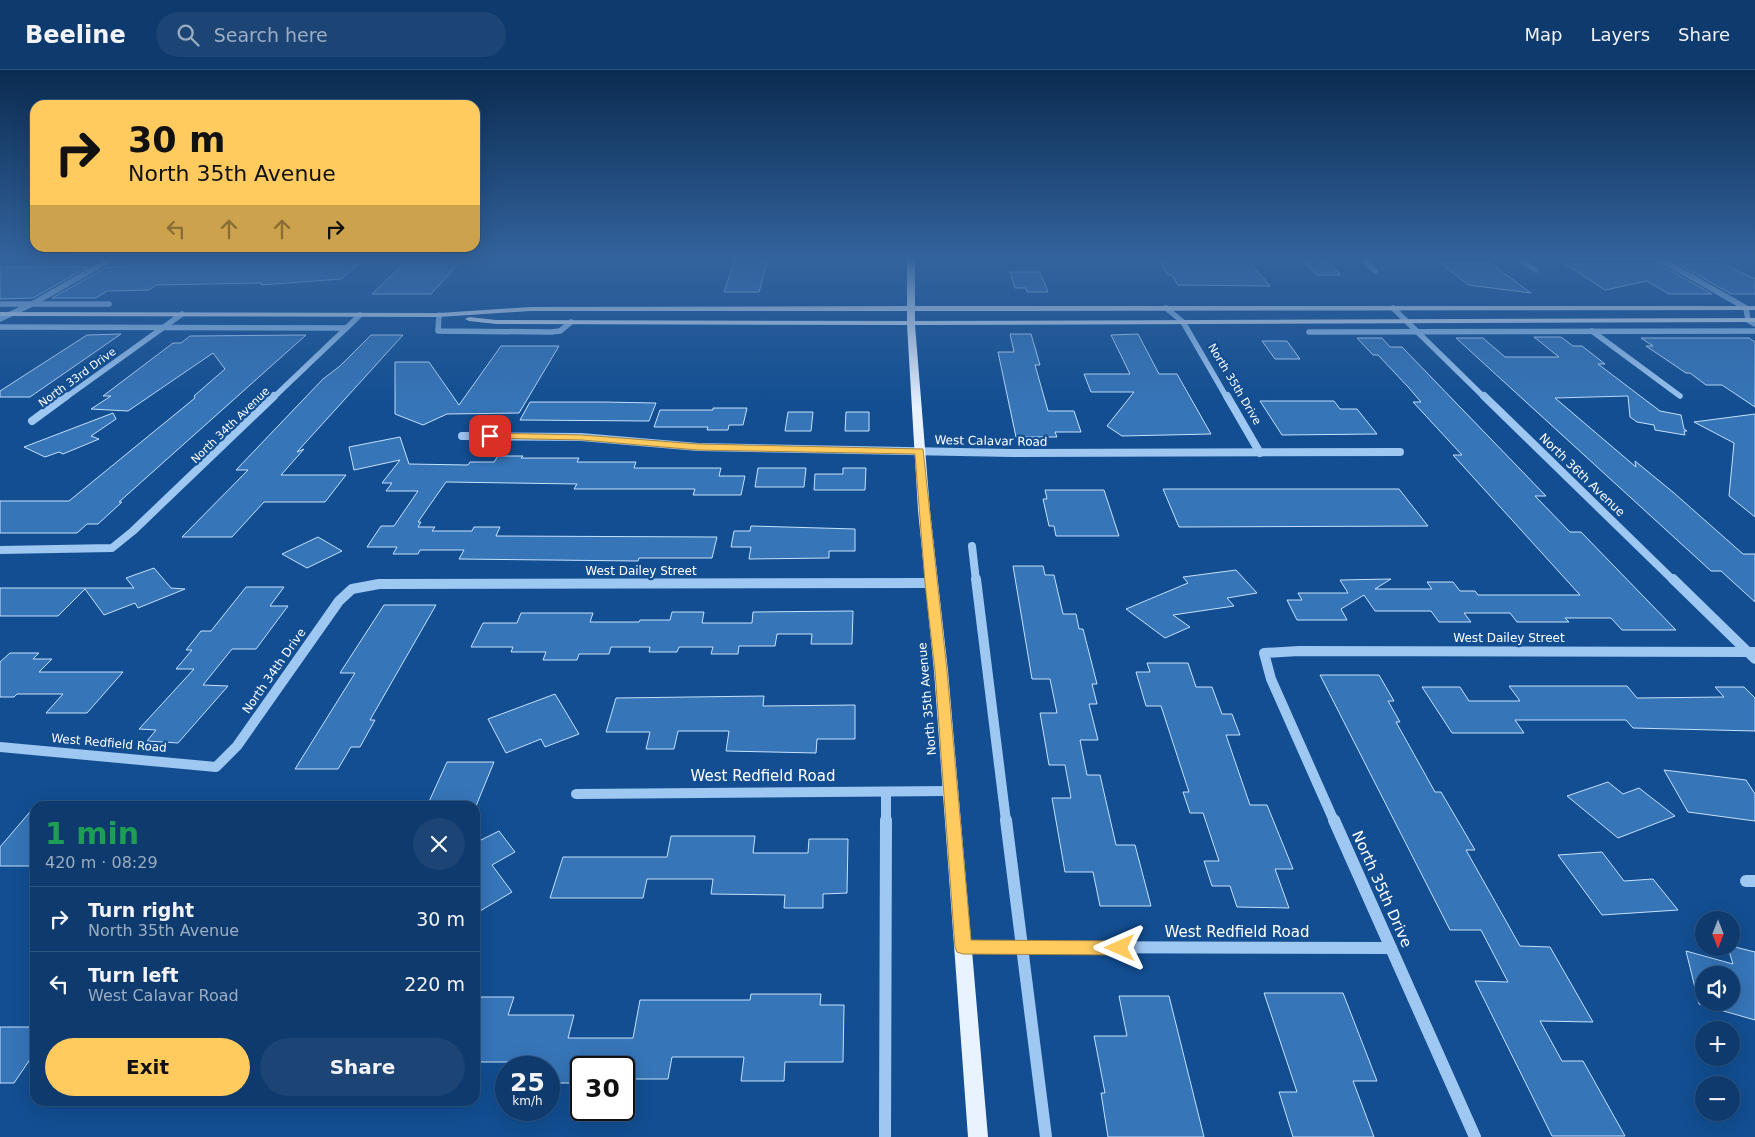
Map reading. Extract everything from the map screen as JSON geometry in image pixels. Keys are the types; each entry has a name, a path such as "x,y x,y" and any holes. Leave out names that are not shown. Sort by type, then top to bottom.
{"main road":[{"path":"0,314 439,315 520,309 1755,308"},
{"path":"546,322 628,317 667,309"},
{"name":"North 35th Avenue","path":"911,309 920,451 931,583 941,671 978,1137"},
{"path":"439,315 496,322 1753,322"}],"street":[{"path":"0,319 24,308"},
{"name":"North 35th Drive","path":"1166,308 1183,322 1260,453"},
{"name":"North 36th Avenue","path":"1393,308 1751,652 1755,659"},
{"path":"1746,308 1753,322"},
{"name":"North 33rd Drive","path":"32,421 182,314"},
{"name":"North 34th Avenue","path":"112,548 133,531 360,315"},
{"path":"439,315 438,331 551,332 560,331 572,322"},
{"path":"0,327 346,328"},
{"path":"1310,332 1755,330"},
{"path":"1592,331 1680,396"},
{"name":"West Calavar Road","path":"462,436 582,437 698,447 1012,454 1400,452"},
{"path":"972,546 1046,1137"},
{"path":"0,550 112,548"},
{"name":"West Dailey Street","path":"352,589 388,584 931,583"},
{"name":"North 34th Drive","path":"216,767 237,746 339,601 352,589"},
{"name":"West Dailey Street","path":"1264,653 1299,650 1751,652"},
{"name":"North 35th Drive","path":"1264,653 1271,679 1475,1137"},
{"name":"West Redfield Road","path":"0,747 216,767"},
{"name":"West Redfield Road","path":"576,794 950,791"},
{"path":"885,1137 886,792"},
{"name":"West Redfield Road","path":"963,947 1391,948"}],"building":[{"path":"121,334 30,397 0,397 0,391 87,335"},
{"path":"1010,334 1031,334 1040,365 1035,365 1048,411 1074,411 1081,432 1055,432 1057,437 1016,437 998,352 1014,352"},
{"path":"1138,334 1159,374 1177,374 1211,434 1122,436 1107,426 1134,392 1091,392 1084,374 1130,374 1111,335"},
{"path":"306,335 119,502 122,502 98,524 87,524 77,533 0,533 0,501 69,501 195,398 194,396 225,369 213,353 128,411 91,409 111,396 103,396 173,343 181,343 190,336"},
{"path":"371,335 403,335 297,452 304,449 281,475 346,475 325,502 264,502 232,537 182,537 248,470 236,470 323,379 340,366"},
{"path":"1534,337 1561,337 1573,346 1582,346 1605,364 1598,364 1660,411 1681,415 1684,429 1687,431 1684,431 1685,435 1655,430 1654,425 1637,422 1630,417 1628,396 1555,398 1636,467 1635,461 1674,493 1743,554 1755,554 1755,602 1721,571 1711,571 1456,338 1483,338 1505,357 1559,357"},
{"path":"1357,338 1382,338 1390,347 1402,347 1546,496 1535,496 1570,532 1581,532 1676,630 1622,630 1611,618 1565,618 1569,622 1517,622 1510,613 1464,613 1471,622 1439,622 1431,611 1375,611 1364,595 1341,609 1347,620 1297,620 1287,600 1302,600 1298,593 1348,593 1340,580 1391,579 1375,589 1432,589 1427,582 1453,582 1460,591 1475,591 1478,595 1580,595 1453,455 1462,455 1413,402 1421,402 1409,388 1378,355 1373,355"},
{"path":"1641,338 1749,338 1755,342 1755,407 1722,385 1706,385 1690,373 1686,373 1646,346 1653,346"},
{"path":"1262,341 1287,341 1300,359 1275,359"},
{"path":"501,346 559,346 519,413 447,414 423,425 395,414 395,362 429,362 459,405"},
{"path":"1260,401 1334,401 1340,409 1357,409 1377,434 1282,435"},
{"path":"530,402 656,403 649,421 520,420"},
{"path":"713,408 747,408 743,425 729,425 728,430 707,430 708,427 654,427 660,410 713,410"},
{"path":"788,412 813,412 811,431 785,431"},
{"path":"846,412 869,412 869,431 845,431"},
{"path":"113,413 116,419 91,436 99,439 63,454 59,452 45,457 24,447"},
{"path":"1755,414 1755,517 1729,496 1734,443 1694,422"},
{"path":"400,437 409,464 468,465 470,462 494,462 498,456 579,458 577,462 636,462 634,468 721,468 719,476 745,476 741,495 693,495 695,489 574,489 577,484 446,482 418,522 421,522 418,527 435,527 432,531 472,531 474,527 500,527 496,536 717,537 712,558 639,558 638,561 459,559 464,550 420,550 418,554 393,554 397,547 367,547 381,526 394,526 418,491 386,491 392,483 382,483 400,460 354,470 349,447"},
{"path":"758,468 806,468 804,487 755,487"},
{"path":"843,468 866,468 865,490 814,490 815,474 843,474"},
{"path":"1163,489 1399,489 1428,526 1179,527"},
{"path":"1045,490 1104,490 1119,536 1056,536 1054,526 1049,526 1043,499 1047,499"},
{"path":"751,526 855,529 855,551 829,551 829,558 749,559 751,547 731,547 734,531 750,531"},
{"path":"318,537 342,551 307,568 282,554"},
{"path":"1013,566 1043,566 1045,575 1054,575 1063,614 1076,614 1079,629 1083,629 1097,684 1092,684 1097,704 1089,704 1098,740 1080,740 1087,775 1100,775 1116,845 1135,845 1151,906 1100,906 1093,872 1065,872 1052,798 1071,798 1065,765 1049,765 1040,713 1057,713 1050,679 1032,679"},
{"path":"154,568 171,588 185,589 138,608 135,603 104,615 85,589 58,616 0,616 0,588 134,588 126,578"},
{"path":"1236,570 1257,593 1227,598 1234,606 1173,615 1190,627 1165,638 1126,609 1188,583 1183,577"},
{"path":"246,587 284,587 270,606 288,606 256,649 232,649 203,685 228,686 178,743 147,741 156,730 139,729 194,669 176,669 192,650 186,650 201,631 211,631"},
{"path":"384,605 436,605 370,720 375,720 360,747 351,747 338,769 295,769 355,673 340,673"},
{"path":"853,611 852,644 811,644 812,634 777,634 775,646 739,646 738,654 711,654 713,647 679,647 677,652 649,652 650,647 611,647 609,654 579,654 577,660 543,660 546,652 511,652 513,647 471,647 483,623 517,623 521,613 593,613 590,622 639,622 640,620 670,620 672,612 704,612 702,623 752,623 753,612"},
{"path":"10,653 39,653 33,659 52,659 39,672 123,672 87,713 46,713 63,694 17,694 14,697 0,697 0,662"},
{"path":"1147,663 1188,663 1196,687 1212,687 1222,714 1232,714 1240,735 1226,735 1250,805 1267,805 1293,869 1275,869 1289,908 1237,907 1230,886 1212,886 1204,861 1219,861 1203,813 1190,813 1183,792 1189,792 1161,706 1146,706 1136,672 1150,672"},
{"path":"1320,675 1379,675 1394,701 1388,701 1400,722 1396,722 1435,792 1441,792 1475,850 1466,850 1520,946 1550,947 1593,1022 1540,1021 1562,1061 1583,1061 1625,1136 1552,1136 1475,981 1508,982 1481,930 1450,930"},
{"path":"1509,686 1627,686 1637,698 1724,697 1715,687 1744,687 1755,698 1755,731 1633,728 1626,720 1515,720 1524,733 1452,733 1422,687 1460,687 1469,701 1520,701"},
{"path":"555,694 579,734 545,747 541,739 506,753 488,719"},
{"path":"764,696 763,706 855,705 855,739 817,739 816,753 726,751 729,731 678,731 674,749 646,749 650,732 606,732 616,698"},
{"path":"447,762 494,762 478,801 429,801"},
{"path":"1664,770 1746,780 1755,794 1755,821 1688,812"},
{"path":"1608,782 1623,794 1639,788 1675,816 1618,838 1567,796"},
{"path":"30,812 30,866 0,866 0,847"},
{"path":"499,831 515,852 492,865 512,892 480,911 480,840"},
{"path":"671,836 755,836 753,853 808,853 809,839 848,839 847,893 823,894 823,908 784,908 785,895 711,894 713,879 647,879 643,898 550,898 563,857 667,857"},
{"path":"1602,852 1624,881 1653,879 1678,910 1602,915 1558,855"},
{"path":"1740,948 1755,952 1755,1020 1724,1011 1740,1011 1740,966 1695,966 1695,988 1686,951 1695,953 1695,956 1704,956 1733,964 1730,956 1740,956"},
{"path":"1264,993 1343,993 1377,1081 1353,1081 1374,1137 1293,1137 1279,1092 1297,1092"},
{"path":"751,994 821,994 820,1005 844,1005 843,1062 785,1062 784,1081 741,1081 744,1057 672,1057 668,1079 635,1079 635,1056 570,1056 570,1083 560,1083 560,1056 495,1056 495,1062 480,1062 480,997 514,997 508,1015 574,1015 568,1038 633,1038 640,1000 750,1000"},
{"path":"1119,996 1169,996 1204,1137 1108,1137 1101,1093 1105,1093 1094,1036 1127,1036"},
{"path":"0,1027 30,1027 30,1059 14,1083 0,1083"}],"route":[{"path":"490,436 582,437 698,447 920,451 924,510 941,671 963,947 1120,948"}]}
